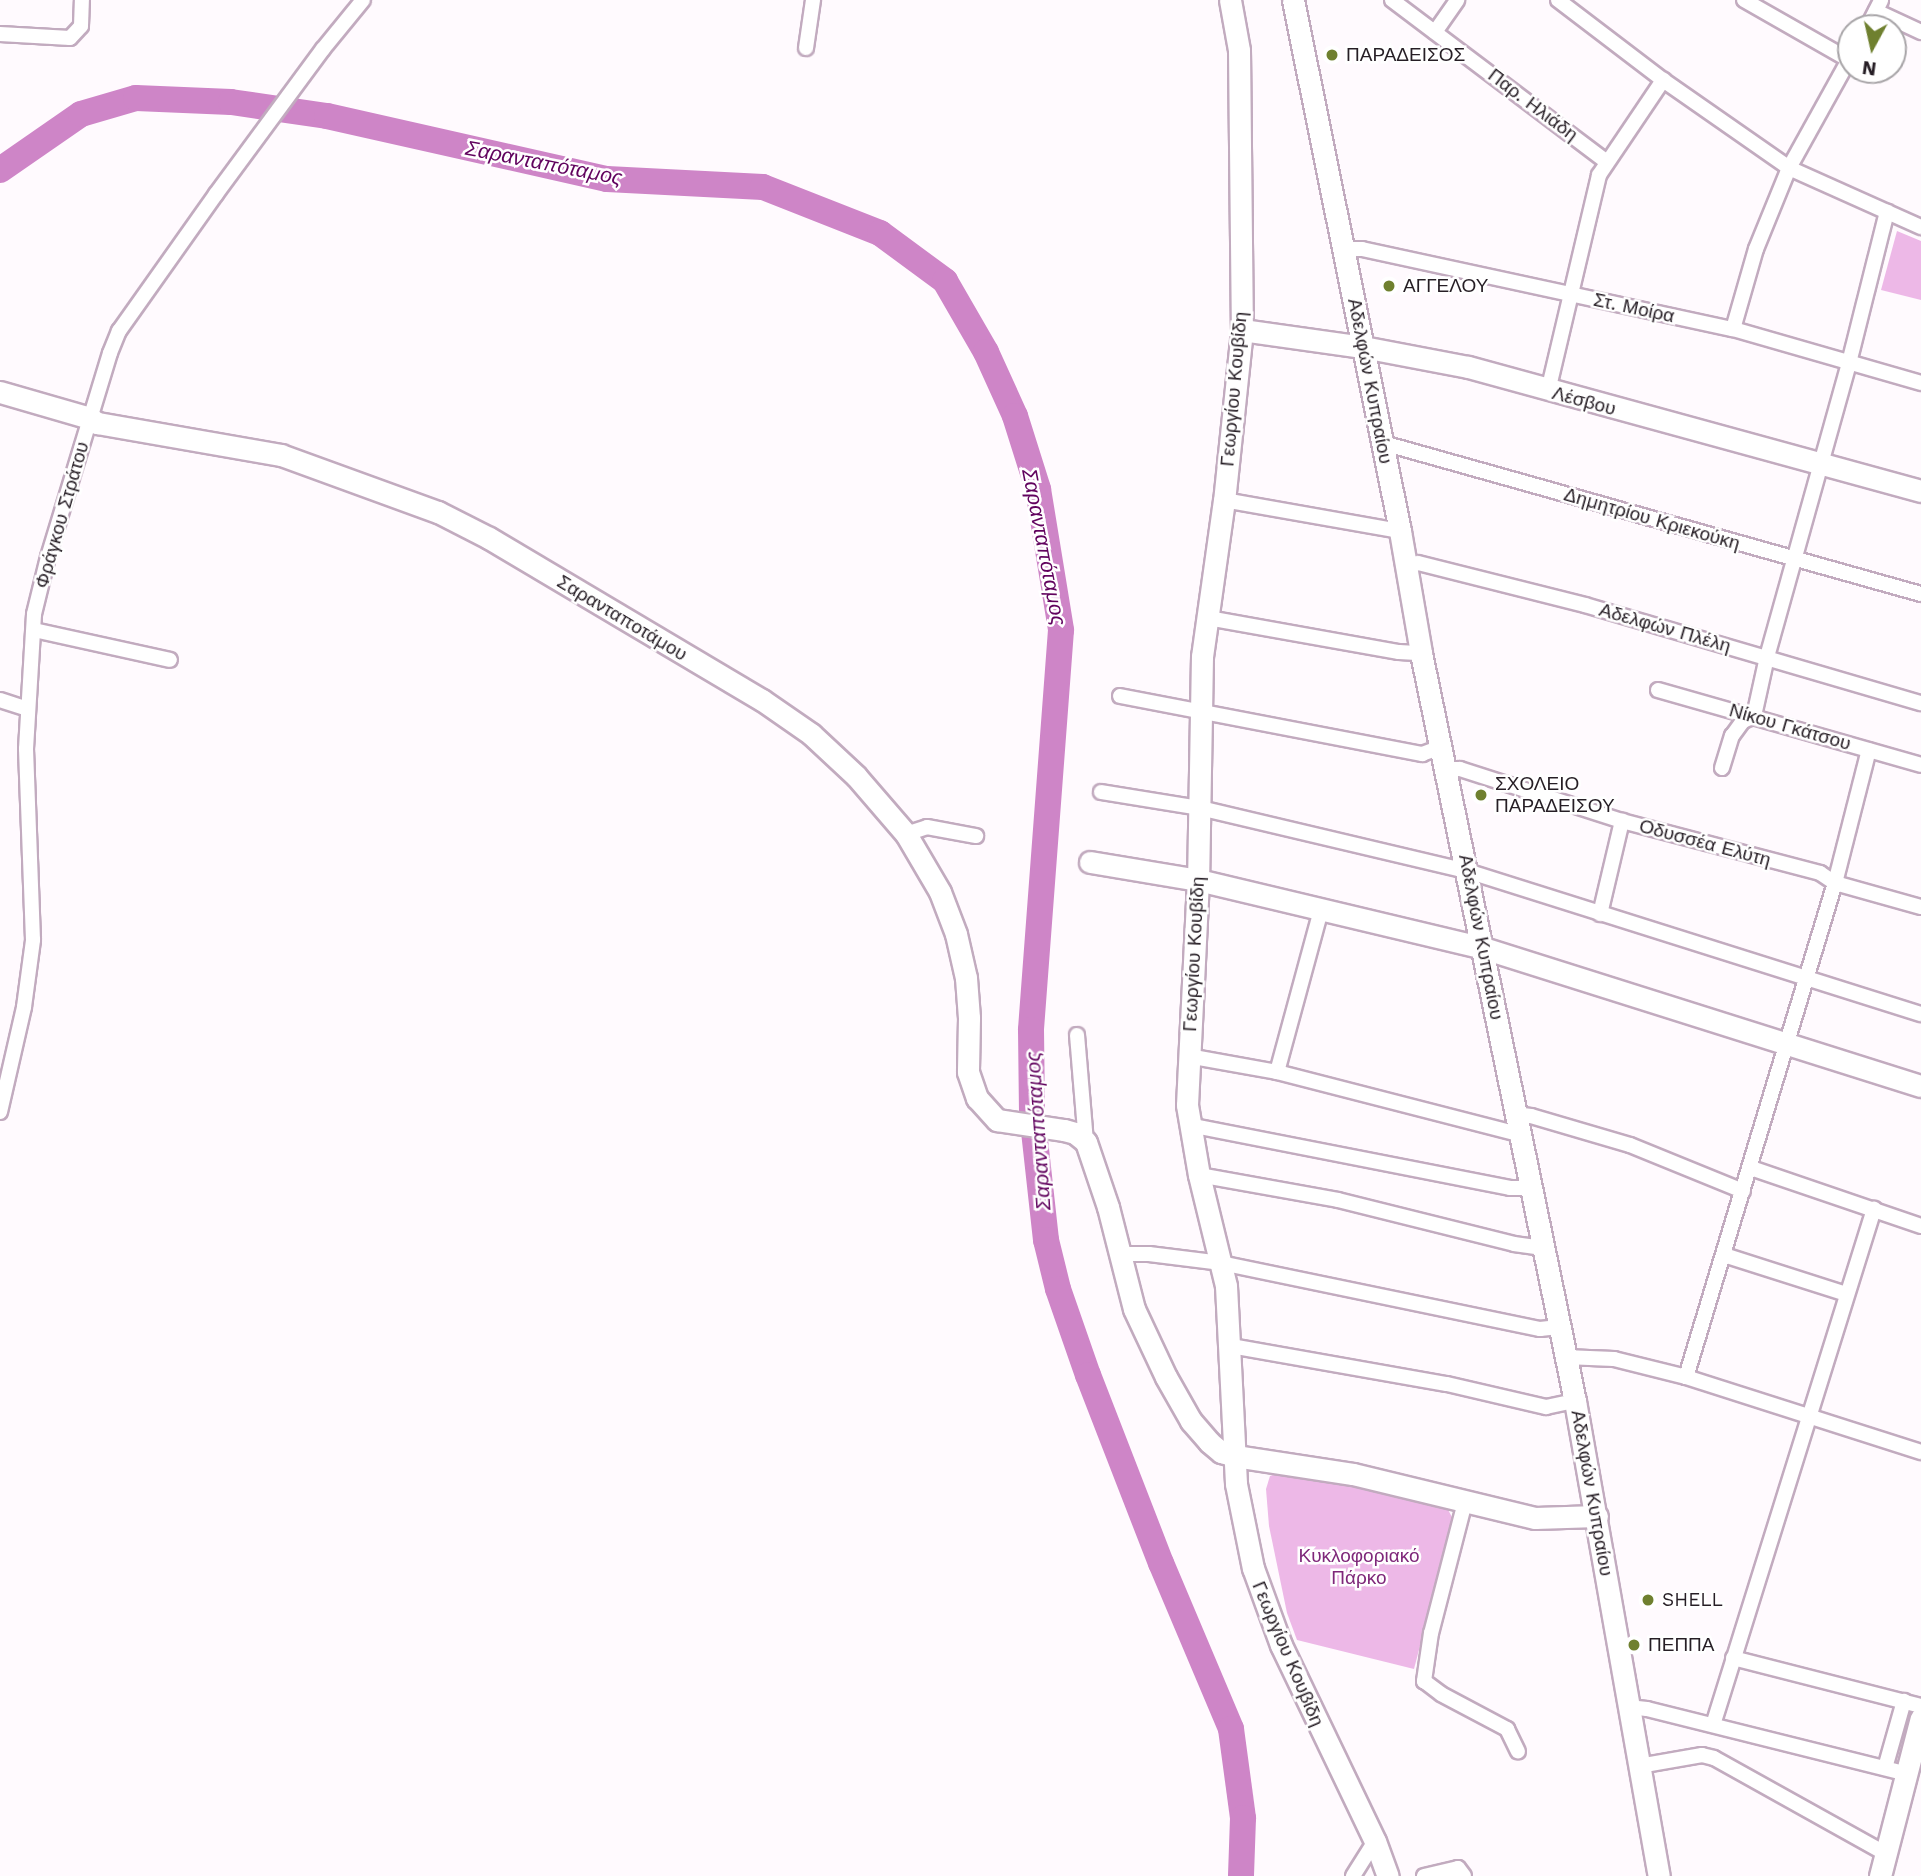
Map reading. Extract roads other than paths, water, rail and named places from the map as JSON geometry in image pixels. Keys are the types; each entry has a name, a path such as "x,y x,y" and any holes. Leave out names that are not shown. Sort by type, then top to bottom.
{"street":[{"path":"0,34 70,38 81,26 82,0"},
{"name":"Φράγκου Στράτου","path":"0,1112 24,1007 33,940 26,783 27,709 39,591 90,418 119,331 294,88 363,0"},
{"path":"806,48 813,0"},
{"name":"Γεωργίου Κουβίδη","path":"1230,0 1239,50 1242,330 1224,500 1202,656 1198,880 1188,1056 1189,1125 1221,1263 1231,1346 1236,1484 1253,1569 1280,1645 1375,1841 1388,1876"},
{"name":"Αδελφών Κυπραίου","path":"1293,0 1383,443 1421,653 1448,769 1517,1124 1575,1401 1659,1876"},
{"name":"Παρ. Ηλιάδη","path":"1392,0 1606,161"},
{"path":"1435,32 1457,0"},
{"path":"1558,0 1663,80 1789,167 1921,227"},
{"path":"1744,0 1837,51"},
{"path":"1879,6 1921,32"},
{"path":"1548,391 1599,176 1606,161 1663,80"},
{"path":"1733,330 1756,249 1789,167 1837,81"},
{"path":"1722,768 1732,736 1742,720 1754,716 1767,657 1796,561 1887,212"},
{"name":"Στ. Μοίρα","path":"1344,249 1362,250 1733,330 1921,383"},
{"name":"Λέσβου","path":"1242,330 1363,347 1468,367 1921,491"},
{"name":"Σαρανταποτάμου","path":"0,393 90,418 97,423 281,455 459,521 762,700 811,734 856,776 906,834 940,892 956,934 968,998 969,1081 977,1098 997,1120 1075,1133 1086,1142"},
{"name":"Δημητρίου Κριεκούκη","path":"1383,443 1921,594"},
{"path":"1224,500 1400,531"},
{"name":"Αδελφών Πλέλη","path":"1407,566 1418,563 1572,602 1921,703"},
{"path":"1208,618 1399,652 1421,653"},
{"path":"34,630 170,660"},
{"name":"Νίκου Γκάτσου","path":"1658,690 1921,765"},
{"path":"1120,696 1201,709 1422,754 1441,747"},
{"path":"0,700 27,709"},
{"path":"1686,1377 1835,883 1870,750"},
{"name":"Οδυσσέα Ελύτη","path":"1448,769 1460,769 1622,821 1820,873 1835,883 1921,907"},
{"path":"1101,792 1200,807 1467,871 1921,1014"},
{"path":"1600,914 1622,821"},
{"path":"906,834 927,827 976,836"},
{"path":"1090,862 1198,880 1483,948 1921,1086"},
{"path":"1277,1072 1321,910"},
{"path":"1077,1035 1086,1142 1134,1309 1166,1377 1200,1432 1222,1452 1235,1456 1353,1474 1535,1518 1597,1516"},
{"path":"1188,1056 1277,1072 1517,1124 1531,1116 1630,1145 1743,1191"},
{"path":"1189,1125 1204,1125 1510,1188 1530,1188"},
{"path":"1751,1168 1921,1226"},
{"path":"1199,1175 1338,1200 1514,1244 1543,1248"},
{"path":"1713,1725 1874,1209"},
{"path":"1119,1254 1149,1254 1221,1263 1540,1329 1559,1327"},
{"path":"1724,1255 1846,1294"},
{"path":"1231,1346 1447,1384 1546,1407 1575,1401"},
{"path":"1564,1357 1614,1359 1686,1377 1921,1452"},
{"path":"1465,1502 1431,1633 1424,1681 1441,1694 1507,1729 1518,1752"},
{"path":"1733,1658 1921,1706"},
{"path":"1880,1876 1904,1701"},
{"path":"1628,1707 1895,1770"},
{"path":"1895,1770 1921,1718"},
{"path":"1639,1766 1702,1755 1714,1758 1885,1853"},
{"path":"1353,1876 1375,1841"},
{"path":"1424,1876 1458,1868 1464,1876"}],"waterway":[{"name":"Σαρανταπόταμος","path":"0,170 81,114 136,98 231,102 327,116 607,179 763,187 880,233 945,281 986,352 1015,416 1038,489 1061,630 1031,1030 1032,1113 1046,1240 1058,1289 1088,1375 1161,1563 1231,1729 1243,1818 1241,1876"}],"place":[{"name":"ΠΑΡΑΔΕΙΣΟΣ","path":"1332,55"},
{"name":"ΑΓΓΕΛΟΥ","path":"1389,286"},
{"name":"ΣΧΟΛΕΙΟ ΠΑΡΑΔΕΙΣΟΥ","path":"1481,795"},
{"name":"SHELL","path":"1648,1600"},
{"name":"ΠΕΠΠΑ","path":"1634,1645"}],"park label":[{"name":"Κυκλοφοριακό Πάρκο","path":"1359,1567"}]}
